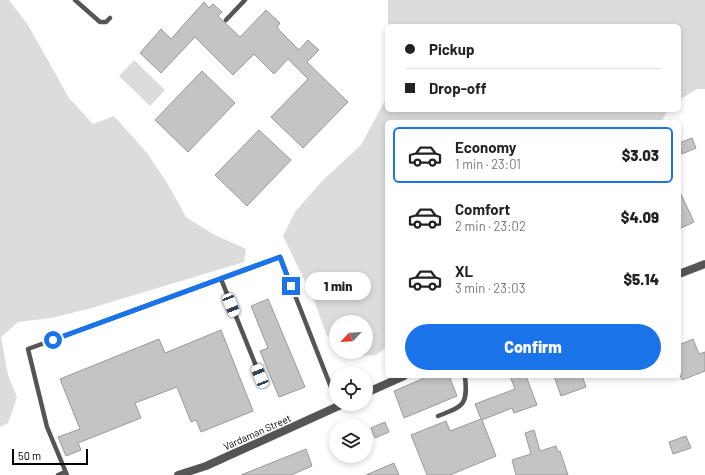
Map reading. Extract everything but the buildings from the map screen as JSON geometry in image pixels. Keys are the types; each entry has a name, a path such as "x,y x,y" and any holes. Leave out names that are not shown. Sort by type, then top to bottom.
{"street":[{"path":"681,273 705,264"},
{"path":"373,391 400,378"},
{"name":"Vardaman Street","path":"178,475 206,466 329,408"}],"lane":[{"path":"75,0 96,21 103,23 110,18"},
{"path":"226,20 245,0"},
{"path":"58,475 66,473 47,427 28,349 280,257 329,378"},
{"path":"221,279 260,376"},
{"path":"438,416 460,407 464,403 467,393 465,378"}],"shaded area":[{"path":"0,0 9,0 28,25 69,98 93,124 114,116 147,153 169,186 186,217 213,234 246,249 244,262 88,309 51,318 18,322 1,337 8,375 17,397 8,423 0,427"},
{"path":"388,0 705,0 705,89 697,89 681,99 681,24 388,24"},
{"path":"134,60 165,90 150,106 119,76"},
{"path":"385,101 385,112 667,112 662,120 385,120 385,348 376,355 373,355 373,315 329,315 329,338 326,334 314,300 283,236 295,212 322,181 361,145"}],"route":[{"path":"53,340 280,257 291,286"}]}
